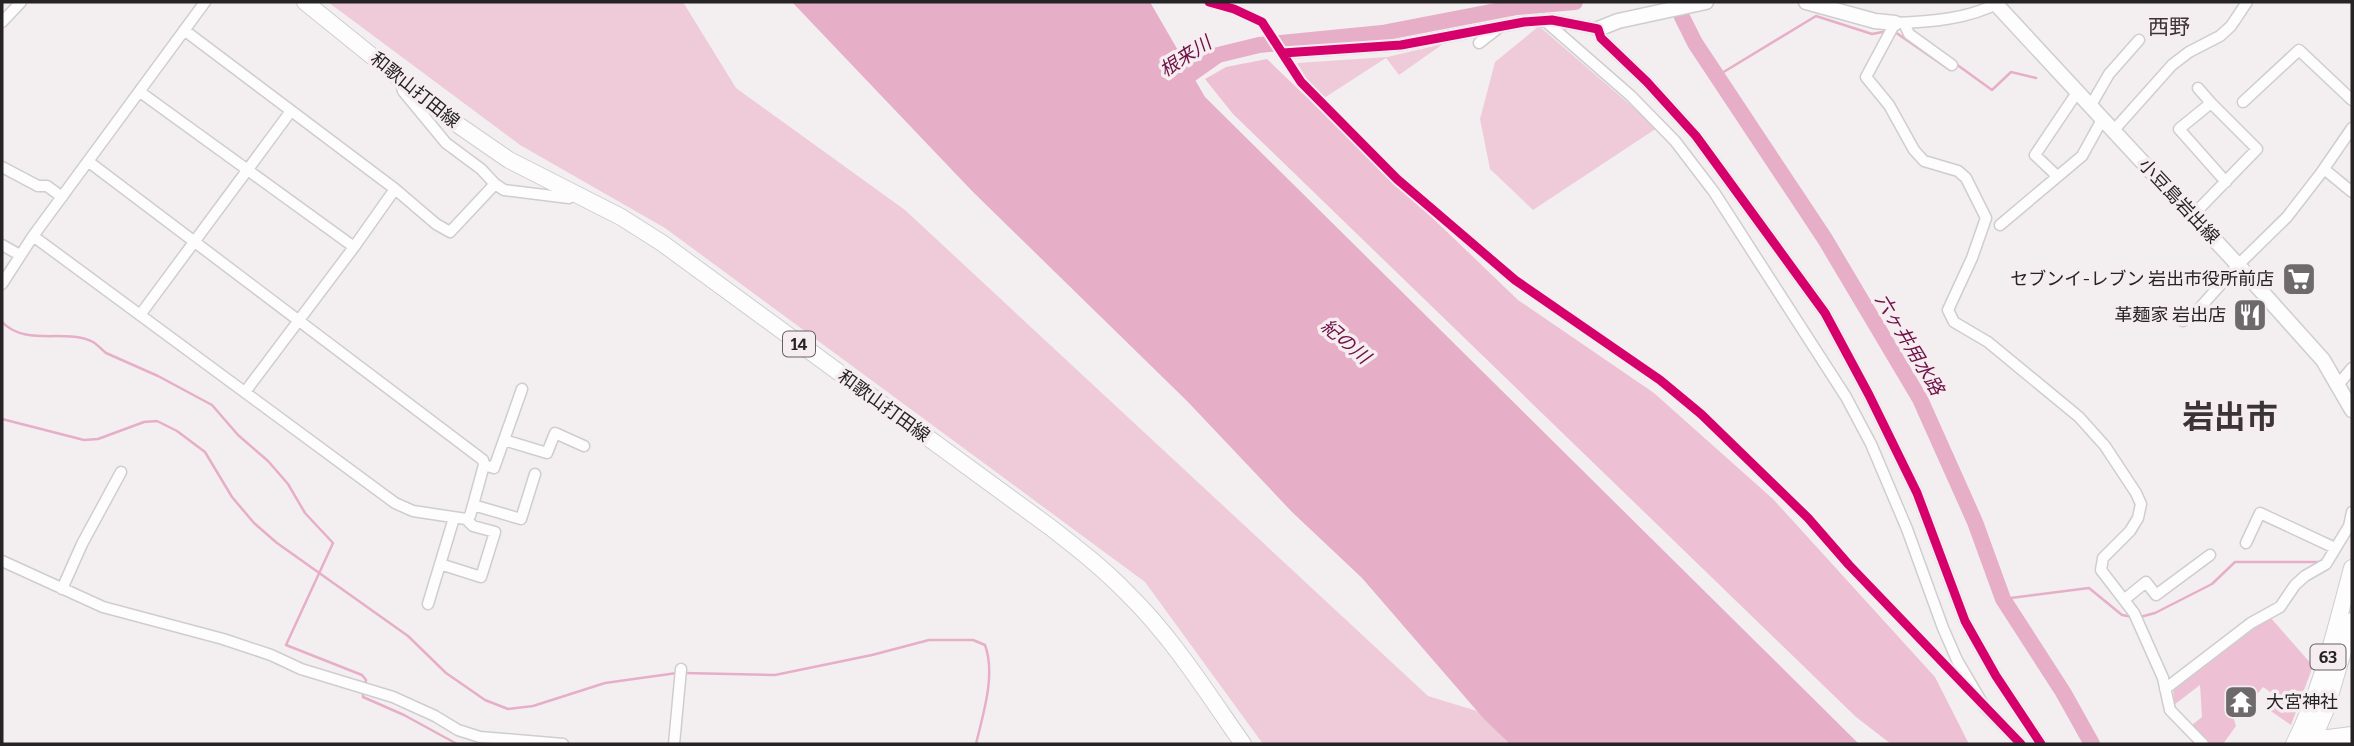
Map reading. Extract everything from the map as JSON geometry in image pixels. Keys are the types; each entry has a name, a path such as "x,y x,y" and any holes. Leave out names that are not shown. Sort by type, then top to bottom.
{"main road":[{"name":"和歌山打田線","path":"305,2 451,120 509,160 621,217 662,243 1095,562 1158,626 1243,744"},
{"path":"1598,29 1618,21 1706,2"},
{"path":"1806,2 1875,22 1900,23"},
{"name":"小豆島岩出線","path":"1997,3 2323,360 2352,410"},
{"name":"63","path":"2301,743 2352,568"},
{"name":"63","path":"2301,743 2326,709 2352,621"},
{"path":"2301,743 2352,735"}],"street":[{"path":"2,22 21,2"},
{"path":"2,284 33,236 205,2"},
{"path":"2114,130 2172,65 2189,52 2220,36 2231,26 2247,2"},
{"path":"1900,23 1931,22 1989,8 1997,3"},
{"path":"1544,20 1631,96 1675,141 1714,192 1846,397 1892,492 1957,660 1984,706 2021,744"},
{"path":"1283,54 1401,45 1544,20 1598,29 1601,38 1647,82 1696,136 1825,313 1917,493 1965,621 1996,676 2041,744"},
{"path":"1900,23 1909,34 1952,65"},
{"path":"1900,23 1866,78 1889,105 1914,150 1924,161 1958,171 1966,178 1986,218 1972,258 1948,310 1954,321 1987,342 2079,416 2105,446 2136,492 2141,504 2138,518 2130,531 2103,558 2101,570 2136,617 2152,650 2170,710 2203,744"},
{"path":"1479,43 1499,27"},
{"path":"184,30 450,232 495,184"},
{"path":"2091,105 2109,74 2140,40"},
{"path":"2243,102 2299,50 2352,100"},
{"path":"405,83 403,91 446,143 504,190 569,198 574,195"},
{"path":"2193,215 2257,149 2198,88"},
{"path":"2056,175 2035,155 2078,91"},
{"path":"140,92 354,247"},
{"path":"2211,103 2179,128 2225,182"},
{"path":"140,315 291,111"},
{"path":"2000,225 2081,156 2103,118"},
{"path":"2183,321 2197,311 2238,265 2287,217 2352,128"},
{"path":"33,236 395,503 413,511 460,518 470,516 484,465 483,460 89,162"},
{"path":"2,167 38,186 47,186 62,197"},
{"path":"2324,169 2352,192"},
{"path":"245,392 395,189"},
{"path":"2,245 20,255"},
{"path":"2339,384 2352,368"},
{"path":"484,465 494,468 522,389"},
{"path":"504,440 547,453 555,433 584,446"},
{"path":"62,589 82,544 121,472"},
{"path":"473,505 521,519 535,474"},
{"path":"2165,689 2251,622 2280,607 2295,585 2326,564 2349,526 2352,512"},
{"path":"2246,543 2260,513 2334,548"},
{"path":"428,604 440,564 460,518"},
{"path":"440,564 481,577 495,532 473,526 460,518"},
{"path":"2125,599 2146,582 2156,595 2210,555"},
{"path":"3,563 103,607 223,639 300,668 393,697 458,730 480,737 564,744"},
{"path":"674,744 681,669"}],"shaded area":[{"path":"328,2 683,2 736,88 905,210 1428,696 1477,711 1511,744 1263,744 1145,582 665,228 520,145"},
{"path":"1539,26 1657,128 1533,210 1490,169 1480,119 1495,62"},
{"path":"1443,44 1399,75 1386,58 1324,98 1307,80 1297,63 1387,57"},
{"path":"1267,59 1518,300 1654,393 1773,499 1935,677 1969,744 1891,744 1856,717 1233,114 1205,79 1226,67"},
{"path":"2270,617 2313,666 2291,725 2265,707 2273,694 2263,687 2245,709 2234,702 2231,710 2236,726 2223,744 2210,744 2192,725 2202,717 2200,685 2174,705 2173,679"}],"water":[{"name":"紀の川","path":"792,2 1150,2 1205,97 1859,744 1510,744 1484,719 1362,578 1292,512 1187,401 972,191"}],"waterway":[{"name":"根来川","path":"1174,86 1218,55 1259,45 1382,33 1517,7 1575,2"},
{"path":"1717,76 1816,16 1872,34 1888,31"},
{"name":"六ヶ井用水路","path":"1682,17 1695,43 1825,239 1920,399 1975,522 2003,599 2063,692 2092,744"},
{"path":"1895,32 1950,70 1956,64 1992,90 2011,72 2036,78"},
{"path":"2,322 23,334 71,336 93,342 106,353 158,376 212,405 238,435 268,461 288,484 305,513 333,543 286,645 362,675 366,680 365,686"},
{"path":"2,419 84,440 98,439 144,422 157,421 177,431 205,452 232,497 254,523 277,543 408,636 446,673 485,700 508,709 533,706 605,683 677,673"},
{"path":"2140,617 2155,613 2212,584 2235,562 2320,562"},
{"path":"2003,599 2089,588 2122,615 2133,617"},
{"path":"684,673 775,675 929,640 973,640 985,645 989,669 987,694 976,744"},
{"path":"363,693 363,697 404,715 457,744"}],"cycle path":[{"path":"1209,2 1234,9 1262,22 1301,82 1397,179 1515,280 1660,380 1701,414 1808,518 1849,565 2021,744"},
{"path":"1283,53 1401,45 1524,22 1552,20 1598,29 1601,38 1647,82 1696,136 1825,313 1917,493 1965,621 1996,676 2041,744"}],"place":[{"name":"セブンイ-レブン 岩出市役所前店","path":"2299,279"},
{"name":"革麺家 岩出店","path":"2250,315"},
{"name":"大宮神社","path":"2241,702"}],"district":[{"name":"西野","path":"2169,27"},
{"name":"岩出市","path":"2230,417"}]}
